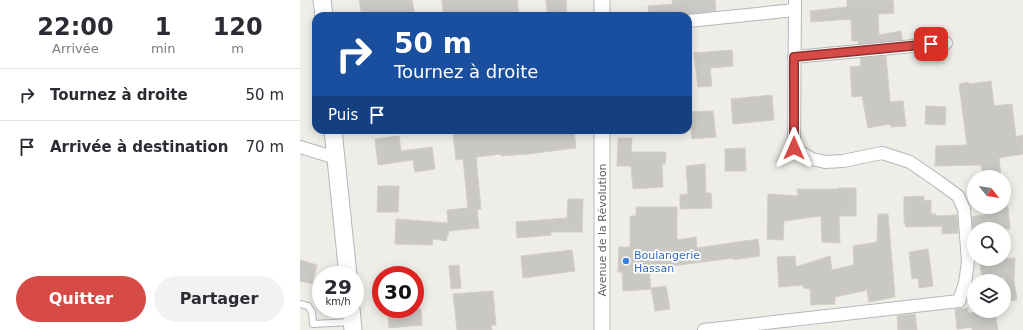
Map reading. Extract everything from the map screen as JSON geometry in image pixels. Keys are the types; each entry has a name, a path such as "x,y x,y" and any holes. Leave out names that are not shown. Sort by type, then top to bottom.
{"main road":[{"path":"322,0 324,12"},
{"path":"334,134 347,266"}],"street":[{"path":"602,0 602,12"},
{"path":"692,20 795,5 794,148 812,159 825,162 843,161 882,153 910,162 958,196 964,209 968,262 965,283 959,301 704,330"},
{"path":"794,57 946,43"},
{"name":"Avenue de la Révolution","path":"602,134 602,330"},
{"path":"300,147 336,158"}],"lane":[{"path":"300,304 308,306 312,312 313,327 352,320"}],"building":[{"path":"359,0 412,0 414,12 361,12"},
{"path":"442,0 517,0 518,12 458,12 443,12"},
{"path":"546,0 566,0 567,12 548,12"},
{"path":"672,0 715,0 716,11 692,13 692,12 649,12 648,6 673,4"},
{"path":"847,0 893,0 894,13 878,14 879,35 901,31 902,40 858,44 858,41 852,41 851,19 811,22 810,11 847,7"},
{"path":"732,50 733,66 710,68 712,86 698,87 694,53"},
{"path":"886,56 890,102 903,101 906,126 891,127 890,124 868,128 862,96 852,97 850,67 861,66 860,58"},
{"path":"991,81 994,106 1012,104 1016,137 1023,135 1023,154 999,158 1000,170 982,170 981,165 935,166 936,146 967,145 959,84 968,82 969,84"},
{"path":"772,95 774,120 733,124 731,99"},
{"path":"926,106 946,107 945,125 925,124"},
{"path":"713,111 716,137 692,139 692,112"},
{"path":"453,134 574,134 576,148 528,154 501,156 501,154 476,157 481,209 477,210 479,228 449,231 446,241 433,239 432,245 395,244 396,219 448,223 447,210 468,208 463,159 456,160"},
{"path":"399,136 401,151 432,147 435,169 415,172 413,160 378,165 375,139"},
{"path":"618,138 632,138 631,152 666,152 665,164 662,164 663,187 633,189 631,166 617,166"},
{"path":"745,148 746,171 725,171 725,149"},
{"path":"705,164 706,193 711,193 712,208 680,209 680,195 688,194 686,166"},
{"path":"378,186 399,186 398,212 377,212"},
{"path":"856,188 856,216 839,216 840,243 822,242 821,216 784,221 783,240 767,239 768,194 798,196 797,189"},
{"path":"924,196 924,201 931,200 931,214 936,214 936,216 957,215 958,233 942,234 942,226 906,227 904,221 904,197"},
{"path":"568,199 583,199 582,232 551,232 551,235 517,238 516,222 567,218"},
{"path":"636,207 677,207 677,240 696,237 697,248 758,239 760,256 649,269 651,289 623,291 622,272 618,272 619,247 630,247 630,216 636,216"},
{"path":"878,214 888,214 895,297 869,302 867,290 835,297 835,304 811,305 810,289 804,288 803,285 779,287 777,257 795,256 796,267 830,256 832,270 854,265 853,246 877,242"},
{"path":"989,214 1009,214 1009,222 972,222 972,217"},
{"path":"928,249 933,286 919,288 918,278 912,279 909,252"},
{"path":"572,250 575,271 523,278 521,256"},
{"path":"1011,258 1015,258 1014,281 1017,300 1011,300 1011,274 981,274 981,266 1011,266"},
{"path":"300,260 317,265 312,266 312,284 300,281"},
{"path":"459,265 461,288 451,289 449,266"},
{"path":"666,286 670,309 655,311 651,288"},
{"path":"493,291 496,325 491,325 492,330 457,330 453,294"},
{"path":"967,308 967,318 996,318 998,330 972,330 972,327 957,329 955,309"},
{"path":"915,314 917,330 898,330 897,316"},
{"path":"388,318 422,318 422,325 389,328"}],"place":[{"name":"Boulangerie Hassan","path":"626,261"}],"route":[{"path":"794,148 794,57 931,44"}]}
